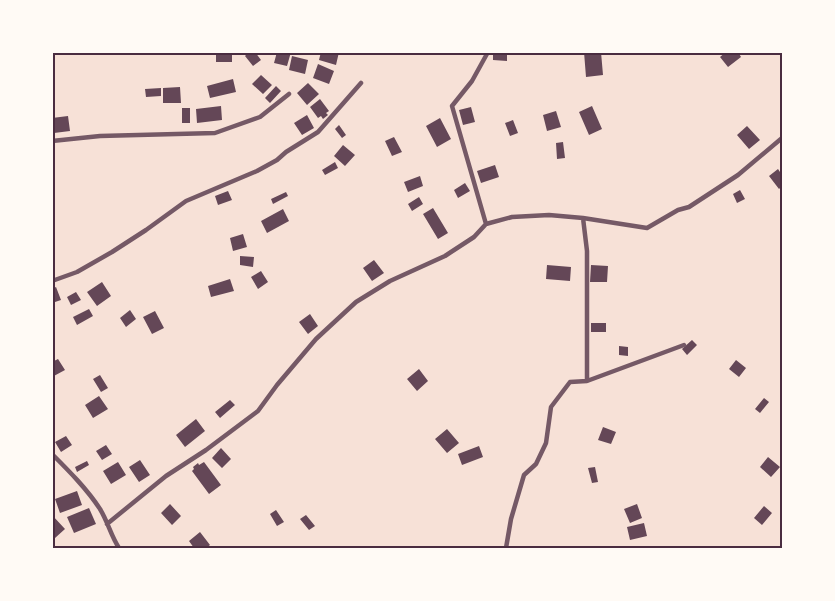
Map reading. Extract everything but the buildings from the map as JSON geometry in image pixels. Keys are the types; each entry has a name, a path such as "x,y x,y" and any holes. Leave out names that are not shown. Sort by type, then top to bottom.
{"street":[{"path":"486,225 452,106 472,81 488,52"},
{"path":"52,281 77,272 112,252 186,201 257,171 277,160 318,132 361,83"},
{"path":"52,141 100,136 215,133 260,117 289,94"},
{"path":"107,524 165,476 206,450 258,411 316,339 356,302 390,281 445,256 474,237 486,225 512,217 549,215 647,228 678,210 689,207 738,175 783,138"},
{"path":"584,218 587,381"},
{"path":"506,549 511,519 524,475 536,464 546,443 551,407 570,382 587,381 684,345"},
{"path":"52,454 100,509 119,549"}]}
